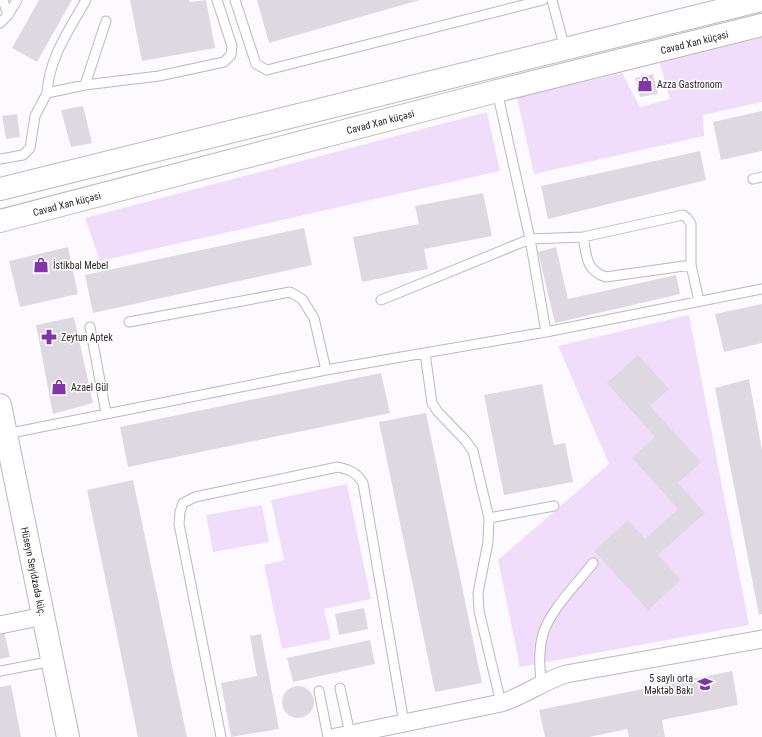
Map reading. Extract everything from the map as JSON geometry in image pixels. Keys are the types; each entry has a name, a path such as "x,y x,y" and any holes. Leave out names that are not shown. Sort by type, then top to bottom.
{"street":[{"path":"0,189 762,0"},
{"name":"Cavad Xan küçəsi","path":"0,222 497,91 762,25"},
{"name":"Hüseyn Seyidzadə küç.","path":"0,405 5,441 44,616 68,737"},
{"path":"0,625 44,616"},
{"path":"343,735 501,703 513,699 541,684 566,674 762,639"}],"lane":[{"path":"3,0 8,15"},
{"path":"0,23 8,15 17,0"},
{"path":"0,159 23,154 30,148 35,116 47,93 48,77 57,52 86,0"},
{"path":"47,93 85,85 159,76 224,62 231,55 232,46 217,0"},
{"path":"235,0 256,64 266,70 543,0"},
{"path":"552,0 565,49"},
{"path":"85,85 106,21"},
{"path":"497,91 530,239 546,332"},
{"path":"381,300 530,239 582,237 683,215 688,218 690,224 691,265 699,300"},
{"path":"582,237 588,264 596,274 606,277 691,265"},
{"path":"5,441 106,413 326,370 546,332 699,300 762,289"},
{"path":"129,322 290,292 302,299 314,318 326,370"},
{"path":"90,327 106,413"},
{"path":"424,353 432,402 438,412 465,440 473,451 489,518 488,542 478,593 479,611 501,703"},
{"path":"221,737 179,524 180,512 183,503 195,497 338,467 350,470 357,474 363,482 404,723"},
{"path":"489,518 554,506"},
{"path":"541,684 540,656 543,635 549,620 593,563"},
{"path":"0,671 53,661"},
{"path":"340,688 343,735"},
{"path":"320,691 328,737"}],"shaded area":[{"path":"762,35 762,102 703,115 704,136 534,174 517,98 622,73 640,107 670,99 659,61"},
{"path":"487,112 500,171 100,261 85,218"},
{"path":"689,315 749,625 520,667 498,560 609,464 558,346"},
{"path":"347,484 371,599 324,609 331,639 282,649 264,565 284,560 271,500"},
{"path":"262,505 269,542 213,552 206,515"}],"building":[{"path":"39,0 72,0 37,62 12,48"},
{"path":"130,0 189,0 190,2 206,0 215,48 142,61"},
{"path":"257,0 420,0 269,43"},
{"path":"653,74 658,94 640,97 635,78"},
{"path":"83,106 92,143 71,147 61,110"},
{"path":"762,111 762,151 721,160 713,122"},
{"path":"17,114 20,137 6,139 2,116"},
{"path":"700,151 706,180 548,219 541,186"},
{"path":"483,193 492,236 424,249 428,269 362,282 353,237 419,224 415,206"},
{"path":"304,228 312,265 93,313 85,275"},
{"path":"68,247 78,294 20,307 9,261"},
{"path":"556,247 568,299 676,275 680,294 555,323 538,252"},
{"path":"762,304 762,343 724,352 715,314"},
{"path":"74,317 93,403 53,414 36,325"},
{"path":"638,355 669,389 650,406 701,462 678,483 705,513 658,555 681,580 648,610 594,551 628,520 645,539 678,509 632,458 655,437 607,383"},
{"path":"381,373 390,413 128,467 120,427"},
{"path":"749,379 762,450 762,614 759,615 715,388"},
{"path":"542,384 554,445 565,443 573,482 504,495 484,395"},
{"path":"426,413 482,683 435,692 379,422"},
{"path":"133,480 187,737 138,737 87,490"},
{"path":"364,608 368,629 339,635 335,614"},
{"path":"4,631 10,657 0,659 0,632"},
{"path":"261,634 279,729 231,737 221,683 257,676 250,636"},
{"path":"370,640 375,664 293,682 287,658"},
{"name":"5 saylı orta Məktəb Bakı","path":"732,671 738,705 662,720 665,737 629,737 627,729 589,737 545,737 539,710"},
{"path":"11,685 21,737 0,737 0,687"},
{"path":"295,686 301,686 311,693 314,702 313,708 307,715 301,718 295,718 285,711 282,705 282,699 289,689"}],"place":[{"name":"Azza Gastronom","path":"645,84"},
{"name":"İstikbal Mebel","path":"41,265"},
{"name":"Zeytun Aptek","path":"49,337"},
{"name":"Azael Gül","path":"59,387"},
{"name":"5 saylı orta Məktəb Bakı","path":"705,684"}]}
